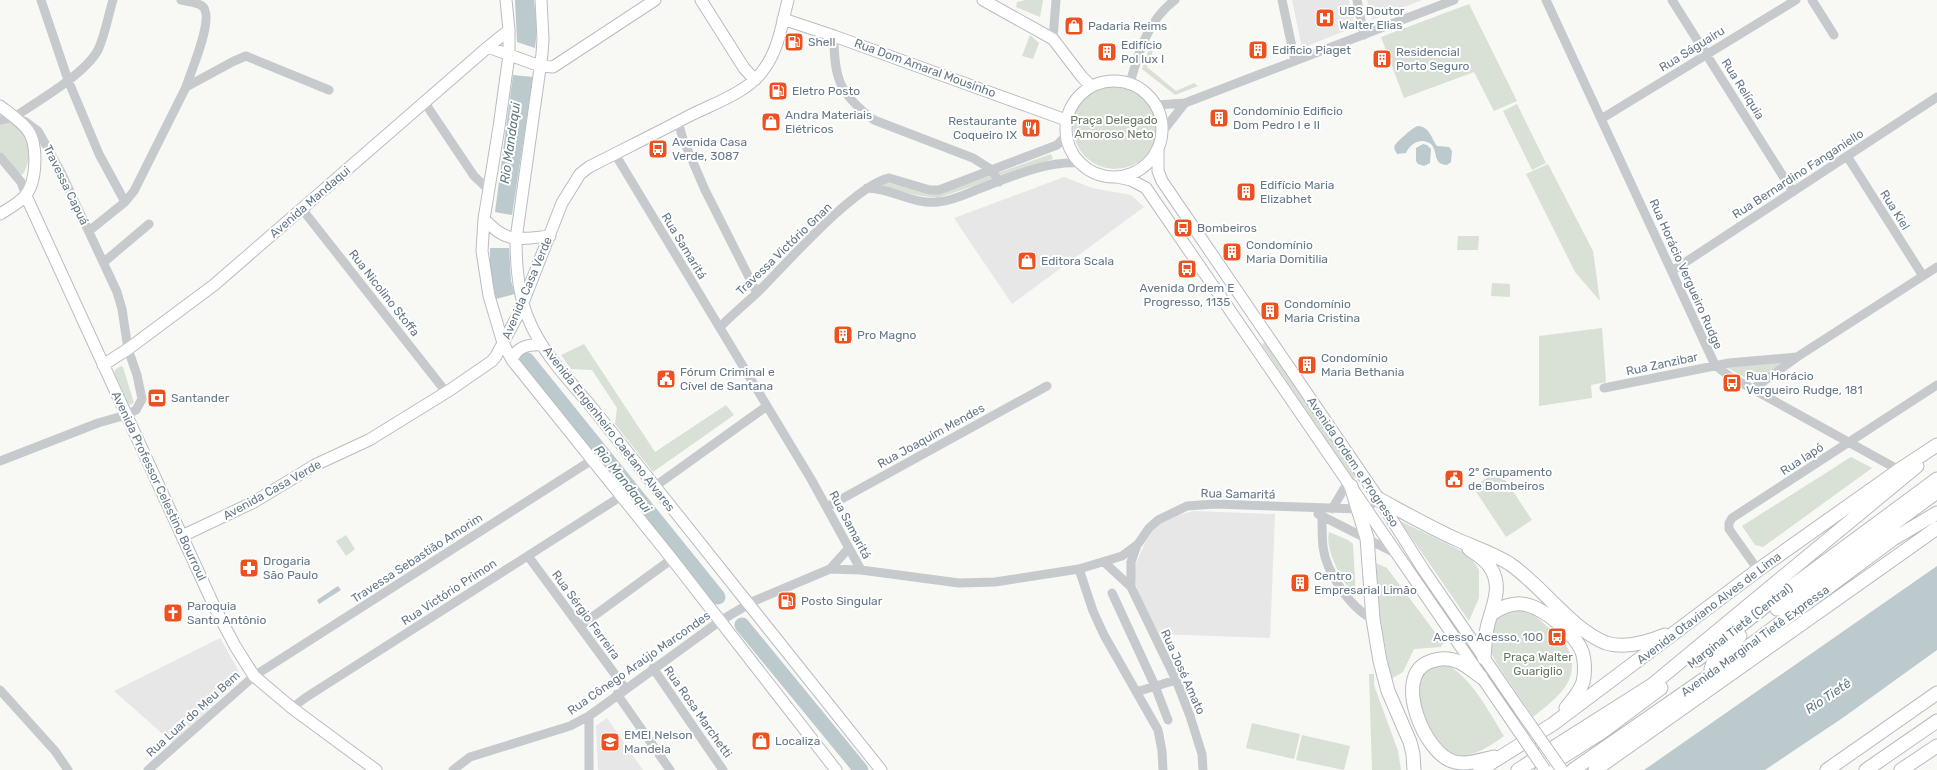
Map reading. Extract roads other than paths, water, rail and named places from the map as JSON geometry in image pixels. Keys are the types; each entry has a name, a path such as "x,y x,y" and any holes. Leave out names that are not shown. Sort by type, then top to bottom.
{"highway":[{"path":"1518,770 1652,685 1682,662 1886,493 1930,455 1937,446"},
{"name":"Avenida Otaviano Alves de Lima","path":"1480,770 1553,724 1758,570 1899,470 1937,446"},
{"name":"Marginal Tietê (Central)","path":"1542,770 1602,732 1774,600 1937,480"},
{"path":"1349,484 1362,509 1367,538 1373,619 1380,661 1388,691 1410,742 1414,770"},
{"path":"1710,674 1713,663 1747,631 1937,492"},
{"path":"1379,499 1458,540 1491,553 1511,565 1534,582 1582,629 1607,643 1620,645 1636,644 1663,636 1678,629"},
{"name":"Avenida Marginal Tietê Expressa","path":"1573,770 1710,674 1893,539 1937,513"},
{"path":"1594,770 1937,528"},
{"path":"1458,540 1490,566 1494,575 1497,594 1485,641 1484,658"},
{"path":"1493,613 1510,604 1532,606 1547,615 1566,631 1583,654 1583,684 1575,697 1553,724"},
{"path":"1481,677 1459,662 1447,658 1434,660 1422,664 1416,671 1413,679 1411,694 1424,732 1430,743 1450,761 1463,763 1471,762 1505,754"},
{"path":"1827,770 1937,693"},
{"path":"1866,770 1937,721"},
{"path":"1901,770 1937,746"}],"main road":[{"path":"506,0 509,30 509,55 484,219 482,251 488,296 503,343 512,360 620,497 672,559 836,770"},
{"name":"Avenida Engenheiro Caetano Alvares","path":"540,0 543,39 516,239 516,263 523,302 528,318 542,345 556,366 590,405 881,770"},
{"path":"488,46 540,66 553,67 655,0"},
{"path":"701,0 744,68 755,80"},
{"name":"Avenida Casa Verde","path":"182,536 254,502 315,465 369,440 446,392 492,361 503,343 523,302 562,203 580,174 589,167 728,96 755,80 770,60 777,42 788,0"},
{"path":"983,0 1053,39 1082,77 1092,86"},
{"name":"Rua Dom Amaral Mousinho","path":"783,20 834,36 1066,120"},
{"name":"Avenida Mandaqui","path":"103,365 128,349 214,285 425,103 488,46 509,30"},
{"path":"1117,80 1130,83 1141,88 1157,105 1161,115 1162,131 1158,150 1151,160 1141,169 1130,175 1117,177 1097,174 1080,163 1073,155 1066,136 1066,120 1068,112 1078,96 1092,86 1104,81 1117,80"},
{"path":"0,106 14,117"},
{"name":"Travessa Capuá","path":"14,117 32,136 36,150 30,189 26,196"},
{"name":"Avenida Ordem e Progresso","path":"1158,150 1158,171 1162,181 1379,499 1423,569 1562,770"},
{"name":"Avenida Ordem e Progresso","path":"1117,177 1132,180 1146,188 1349,484"},
{"path":"0,214 26,196"},
{"name":"Avenida Professor Celestino Bourroul","path":"26,196 215,608 235,646 254,676 292,708 369,768"},
{"path":"484,219 494,230 504,236 516,239 550,236"},
{"path":"512,360 516,352 525,346 533,343 542,345"},
{"name":"Avenida Ordem e Progresso","path":"1362,509 1399,555 1545,770"}],"street":[{"path":"41,0 68,80 99,154 125,202"},
{"path":"0,120 14,117 68,80 86,65 98,50 113,0"},
{"path":"89,231 125,202 134,191 186,87 207,25 204,8 202,5 181,0"},
{"path":"1130,83 1144,39 1150,27 1156,17 1175,0"},
{"path":"1282,0 1294,61"},
{"path":"1357,0 1364,35"},
{"path":"1157,105 1185,103 1364,35 1437,3 1454,0"},
{"name":"Rua Horácio Vergueiro Rudge","path":"1546,0 1715,365 1729,376 1899,470"},
{"name":"Rua Relíquia","path":"1672,0 1793,192"},
{"name":"Rua Ságuairu","path":"1601,119 1796,0"},
{"path":"1812,0 1834,35"},
{"path":"1053,39 1054,2"},
{"path":"834,36 834,59 837,77 844,92 860,110 874,120 972,158 992,170 999,182"},
{"path":"186,87 246,56 329,90"},
{"name":"Rua Bernardino Fanganiello","path":"1672,271 1937,97"},
{"path":"425,103 474,176 489,190"},
{"path":"1162,131 1185,103"},
{"name":"Travessa Capuá","path":"14,117 33,126 44,141 104,262 117,292 122,309 128,349 140,382 142,399 136,410 126,415"},
{"path":"678,122 683,139 705,190 757,293"},
{"name":"Travessa Victório Gnan","path":"720,327 757,293 816,232 865,188 883,179 889,178 930,190 939,190 1057,145 1066,136"},
{"name":"Rua Samaritá","path":"615,154 827,507 848,549 861,570 959,583 995,582 1079,569 1122,556 1138,544 1149,528 1158,520 1187,506 1209,504 1362,509"},
{"name":"Rua Kiel","path":"1847,156 1923,276"},
{"path":"0,157 21,182 26,196"},
{"path":"865,188 879,188 916,199 938,202 956,198 1041,168 1063,163 1080,163"},
{"name":"Rua Nicolino Stoffa","path":"302,209 446,392"},
{"path":"104,262 149,224"},
{"name":"Rua Zanzibar","path":"1753,389 1797,358 1937,268"},
{"name":"Rua Zanzibar","path":"1604,388 1715,365 1797,358"},
{"name":"Rua Iapó","path":"1758,570 1729,529 1730,521 1937,385"},
{"name":"Rua Joaquim Mendes","path":"827,507 1047,386"},
{"path":"654,487 767,406"},
{"path":"0,461 98,423 126,415"},
{"name":"Travessa Sebastião Amorim","path":"254,676 592,460"},
{"path":"1332,509 1349,484"},
{"name":"Rua Victório Primon","path":"292,708 620,497"},
{"path":"1362,509 1379,499"},
{"name":"Rua Samaritá","path":"1304,508 1399,555"},
{"path":"1322,516 1326,558 1341,587 1359,610 1373,619"},
{"path":"1323,537 1327,528 1334,522"},
{"name":"Rua José Amato","path":"1131,587 1130,566 1138,544"},
{"path":"830,569 848,549"},
{"name":"Rua Sérgio Ferreira","path":"528,556 580,626 670,770"},
{"path":"580,626 672,559"},
{"name":"Rua José Amato","path":"1104,562 1131,587 1176,680 1193,724 1202,754 1204,770"},
{"path":"830,569 861,570"},
{"name":"Rua Cônego Araújo Marcondes","path":"452,770 470,757 565,728 589,716 621,691 720,621 748,604 830,569"},
{"path":"1079,569 1093,611 1104,635 1116,659 1158,730 1162,751 1163,770"},
{"path":"1112,592 1155,686 1168,720"},
{"name":"Rua Rosa Marchetti","path":"653,668 723,770"},
{"name":"Rua Luar do Meu Bem","path":"148,770 254,676"},
{"path":"1136,692 1176,680"},
{"path":"0,690 55,751 68,770"},
{"path":"589,716 589,770"}],"water":[{"path":"515,0 534,0 537,30 535,48 517,42"},
{"path":"513,75 533,77 512,215 495,212"},
{"path":"1418,126 1425,128 1430,133 1437,146 1449,147 1452,151 1451,162 1447,165 1440,163 1436,158 1432,145 1425,141 1414,144 1406,153 1397,154 1394,146 1409,131"},
{"path":"1423,144 1427,145 1431,149 1430,163 1424,166 1418,164 1416,161 1416,148"},
{"path":"490,248 509,248 511,281 515,294 496,299 490,268"},
{"name":"Rio Tietê","path":"1937,566 1937,650 1844,717 1765,770 1644,770"},
{"path":"338,586 341,590 319,604 317,600"}],"waterway":[{"name":"Rio Mandaqui","path":"527,360 718,597"},
{"name":"Rio Mandaqui","path":"742,625 861,770"}],"place":[{"name":"UBS Doutor Walter Elias","path":"1325,18"},
{"name":"Padaria Reims","path":"1074,26"},
{"name":"Shell","path":"794,42"},
{"name":"Edificio Piaget","path":"1258,50"},
{"name":"Edifício Pol lux I","path":"1107,52"},
{"name":"Residencial Porto Seguro","path":"1382,59"},
{"name":"Eletro Posto","path":"778,91"},
{"name":"Condomínio Edificio Dom Pedro I e II","path":"1219,118"},
{"name":"Andra Materiais Elétricos","path":"771,122"},
{"name":"Restaurante Coqueiro IX","path":"1031,128"},
{"name":"Avenida Casa Verde, 3087","path":"658,149"},
{"name":"Edifício Maria Elizabhet","path":"1246,192"},
{"name":"Bombeiros","path":"1183,228"},
{"name":"Condomínio Maria Domitilia","path":"1232,252"},
{"name":"Editora Scala","path":"1027,261"},
{"name":"Avenida Ordem E Progresso, 1135","path":"1187,269"},
{"name":"Condomínio Maria Cristina","path":"1270,311"},
{"name":"Pro Magno","path":"843,335"},
{"name":"Condomínio Maria Bethania","path":"1307,365"},
{"name":"Fórum Criminal e Cível de Santana","path":"666,379"},
{"name":"Rua Horácio Vergueiro Rudge, 181","path":"1732,383"},
{"name":"Santander","path":"157,398"},
{"name":"2º Grupamento de Bombeiros","path":"1454,479"},
{"name":"Drogaria São Paulo","path":"249,568"},
{"name":"Centro Empresarial Limão","path":"1300,583"},
{"name":"Posto Singular","path":"787,601"},
{"name":"Paroquia Santo Antônio","path":"173,613"},
{"name":"Acesso Acesso, 100","path":"1557,637"},
{"name":"Localiza","path":"761,741"},
{"name":"EMEI Nelson Mandela","path":"610,742"}],"park label":[{"name":"Praça Delegado Amoroso Neto","path":"1114,127"},
{"name":"Praça Walter Guariglio","path":"1538,664"}]}
